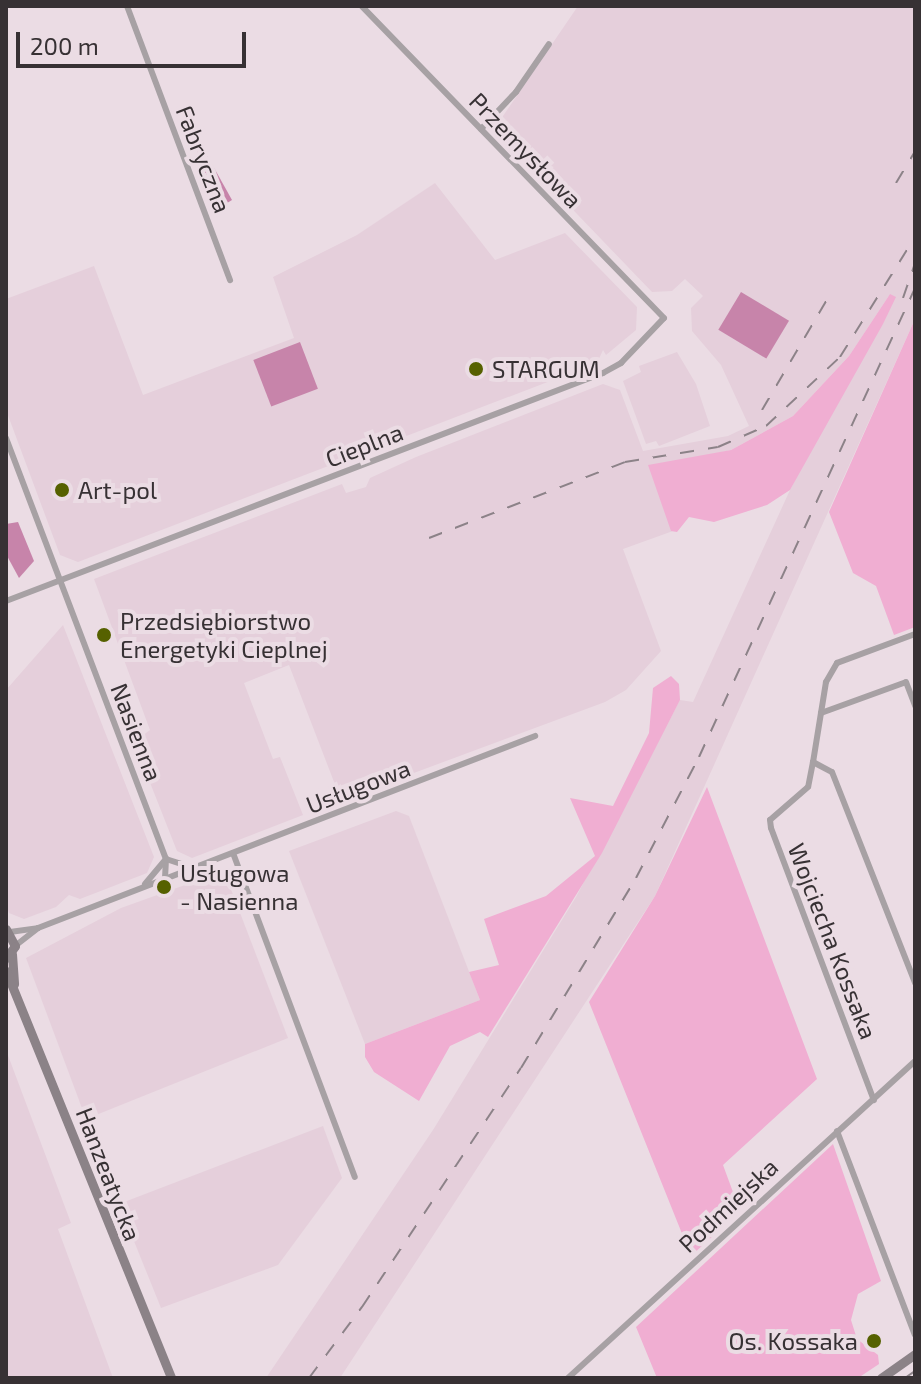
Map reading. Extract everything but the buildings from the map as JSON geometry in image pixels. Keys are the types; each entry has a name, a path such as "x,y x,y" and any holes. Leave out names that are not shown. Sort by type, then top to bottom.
{"street":[{"name":"Fabryczna","path":"127,6 230,280"},
{"name":"Przemysłowa","path":"362,6 664,318"},
{"path":"481,129 516,92 549,44"},
{"name":"Cieplna","path":"6,601 603,373 621,363 664,318"},
{"name":"Nasienna","path":"6,438 166,859"},
{"path":"915,634 837,663 826,682 813,762 832,772 915,983"},
{"path":"821,713 906,682 915,706"},
{"name":"Usługowa","path":"8,930 38,928 535,736"},
{"name":"Wojciecha Kossaka","path":"813,762 808,787 770,820 771,828 874,1100"},
{"path":"233,853 355,1177"},
{"path":"165,879 166,859 193,868"},
{"name":"Usługowa","path":"140,888 166,859"},
{"name":"Usługowa","path":"11,952 38,928"},
{"name":"Hanzeatycka","path":"8,930 14,984"},
{"name":"Hanzeatycka","path":"6,971 14,984 171,1378"},
{"name":"Podmiejska","path":"568,1378 915,1061"},
{"path":"837,1131 915,1335"},
{"path":"881,1378 915,1354"}],"shaded area":[{"path":"578,6 915,6 915,319 655,896 340,1378 266,1378 433,1130 576,897 680,700 693,702 790,490 890,294 849,356 793,416 731,450 695,458 673,531 623,549 661,651 626,690 605,702 341,800 289,665 244,683 273,759 280,757 303,815 192,858 177,851 134,742 150,730 94,579 342,484 346,493 366,487 370,478 416,457 603,384 620,390 643,451 728,436 749,426 721,365 692,331 691,308 703,296 685,279 672,291 652,292 503,137 503,116"},
{"path":"203,148 232,200 219,208 197,151"},
{"path":"435,183 495,260 565,233 637,307 636,330 606,355 603,350 597,363 78,562 60,555 6,410 6,299 94,266 143,395 294,338 273,277 357,235"},
{"path":"741,292 789,321 766,359 718,330"},
{"path":"890,294 896,297 883,324 790,490 767,505 714,522 689,517 677,532 671,531 648,465 731,450 793,416 849,356"},
{"path":"915,319 915,627 894,635 876,586 853,573 829,512"},
{"path":"300,342 318,389 271,407 253,360"},
{"path":"677,352 696,384 710,426 659,446 656,441 646,444 623,381 641,372 639,366"},
{"path":"18,522 34,561 19,578 6,554 6,524"},
{"path":"63,625 154,857 147,873 80,899 69,895 56,907 24,919 9,913 6,905 6,690"},
{"path":"671,676 679,684 680,700 602,853 488,1037 480,1032 450,1046 419,1101 374,1072 365,1057 365,1044 480,1000 469,972 499,965 484,919 546,896 595,856 570,798 613,806 649,733 653,688"},
{"path":"707,787 817,1079 723,1165 740,1211 691,1256 589,1002 655,896"},
{"path":"396,811 409,816 480,1000 365,1044 289,851"},
{"path":"224,871 288,1038 86,1119 26,958 121,908"},
{"path":"6,1050 71,1223 58,1229 113,1378 6,1378"},
{"path":"323,1126 342,1178 278,1265 161,1308 119,1204"},
{"path":"833,1144 881,1281 858,1294 851,1320 857,1339 878,1355 879,1364 858,1378 657,1378 636,1327"}],"railway":[{"path":"896,183 915,151"},
{"path":"429,538 625,462 718,447 766,426 840,357 915,237"},
{"path":"903,298 915,264"},
{"path":"309,1378 362,1307 521,1068 636,878 699,757 915,288"},
{"path":"762,410 832,291"},
{"path":"905,1378 915,1371"}],"place":[{"name":"STARGUM","path":"476,369"},
{"name":"Art-pol","path":"62,490"},
{"name":"Przedsiębiorstwo Energetyki Cieplnej","path":"104,635"},
{"name":"Usługowa - Nasienna","path":"164,887"},
{"name":"Os. Kossaka","path":"874,1341"}]}
